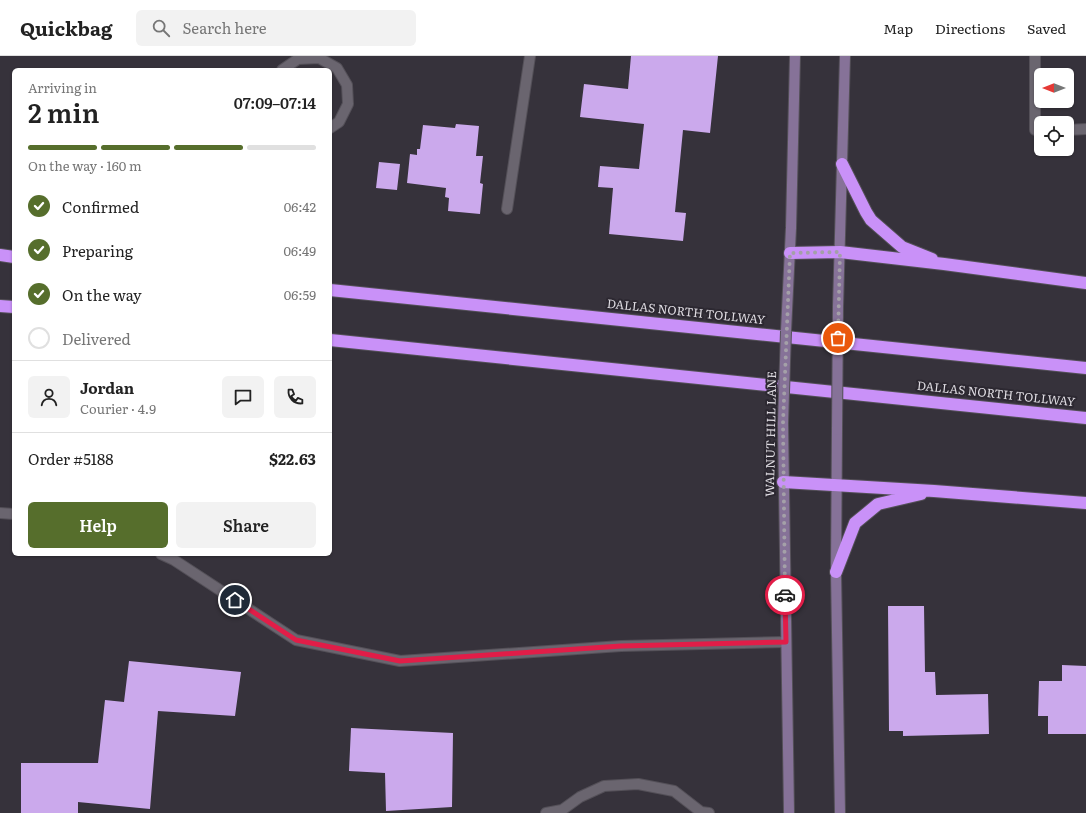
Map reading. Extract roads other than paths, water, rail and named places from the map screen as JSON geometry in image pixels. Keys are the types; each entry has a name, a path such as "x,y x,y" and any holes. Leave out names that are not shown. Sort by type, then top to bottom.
{"highway":[{"path":"842,164 866,212 872,220 902,247 944,264"},
{"path":"790,253 840,252 1086,283"},
{"path":"0,255 12,257"},
{"name":"DALLAS NORTH TOLLWAY","path":"332,290 1086,368"},
{"path":"0,306 12,307"},
{"name":"DALLAS NORTH TOLLWAY","path":"332,340 1086,418"},
{"path":"783,482 934,490 1086,503"},
{"path":"836,572 855,523 878,504 934,490"}],"main road":[{"name":"WALNUT HILL LANE","path":"789,813 783,423 790,253 794,56"},
{"path":"840,813 836,572 836,430 845,56"}],"street":[{"path":"507,209 530,56"},
{"path":"1035,56 1035,116"},
{"path":"285,68 298,59 319,57 336,68 347,84 348,104 339,122 332,127"},
{"path":"1074,130 1086,130"},
{"path":"0,513 12,514"},
{"path":"165,556 174,560 296,640 400,661 621,646 786,642"},
{"path":"546,813 567,811 580,796 604,786 638,784 674,791 703,813"}]}
